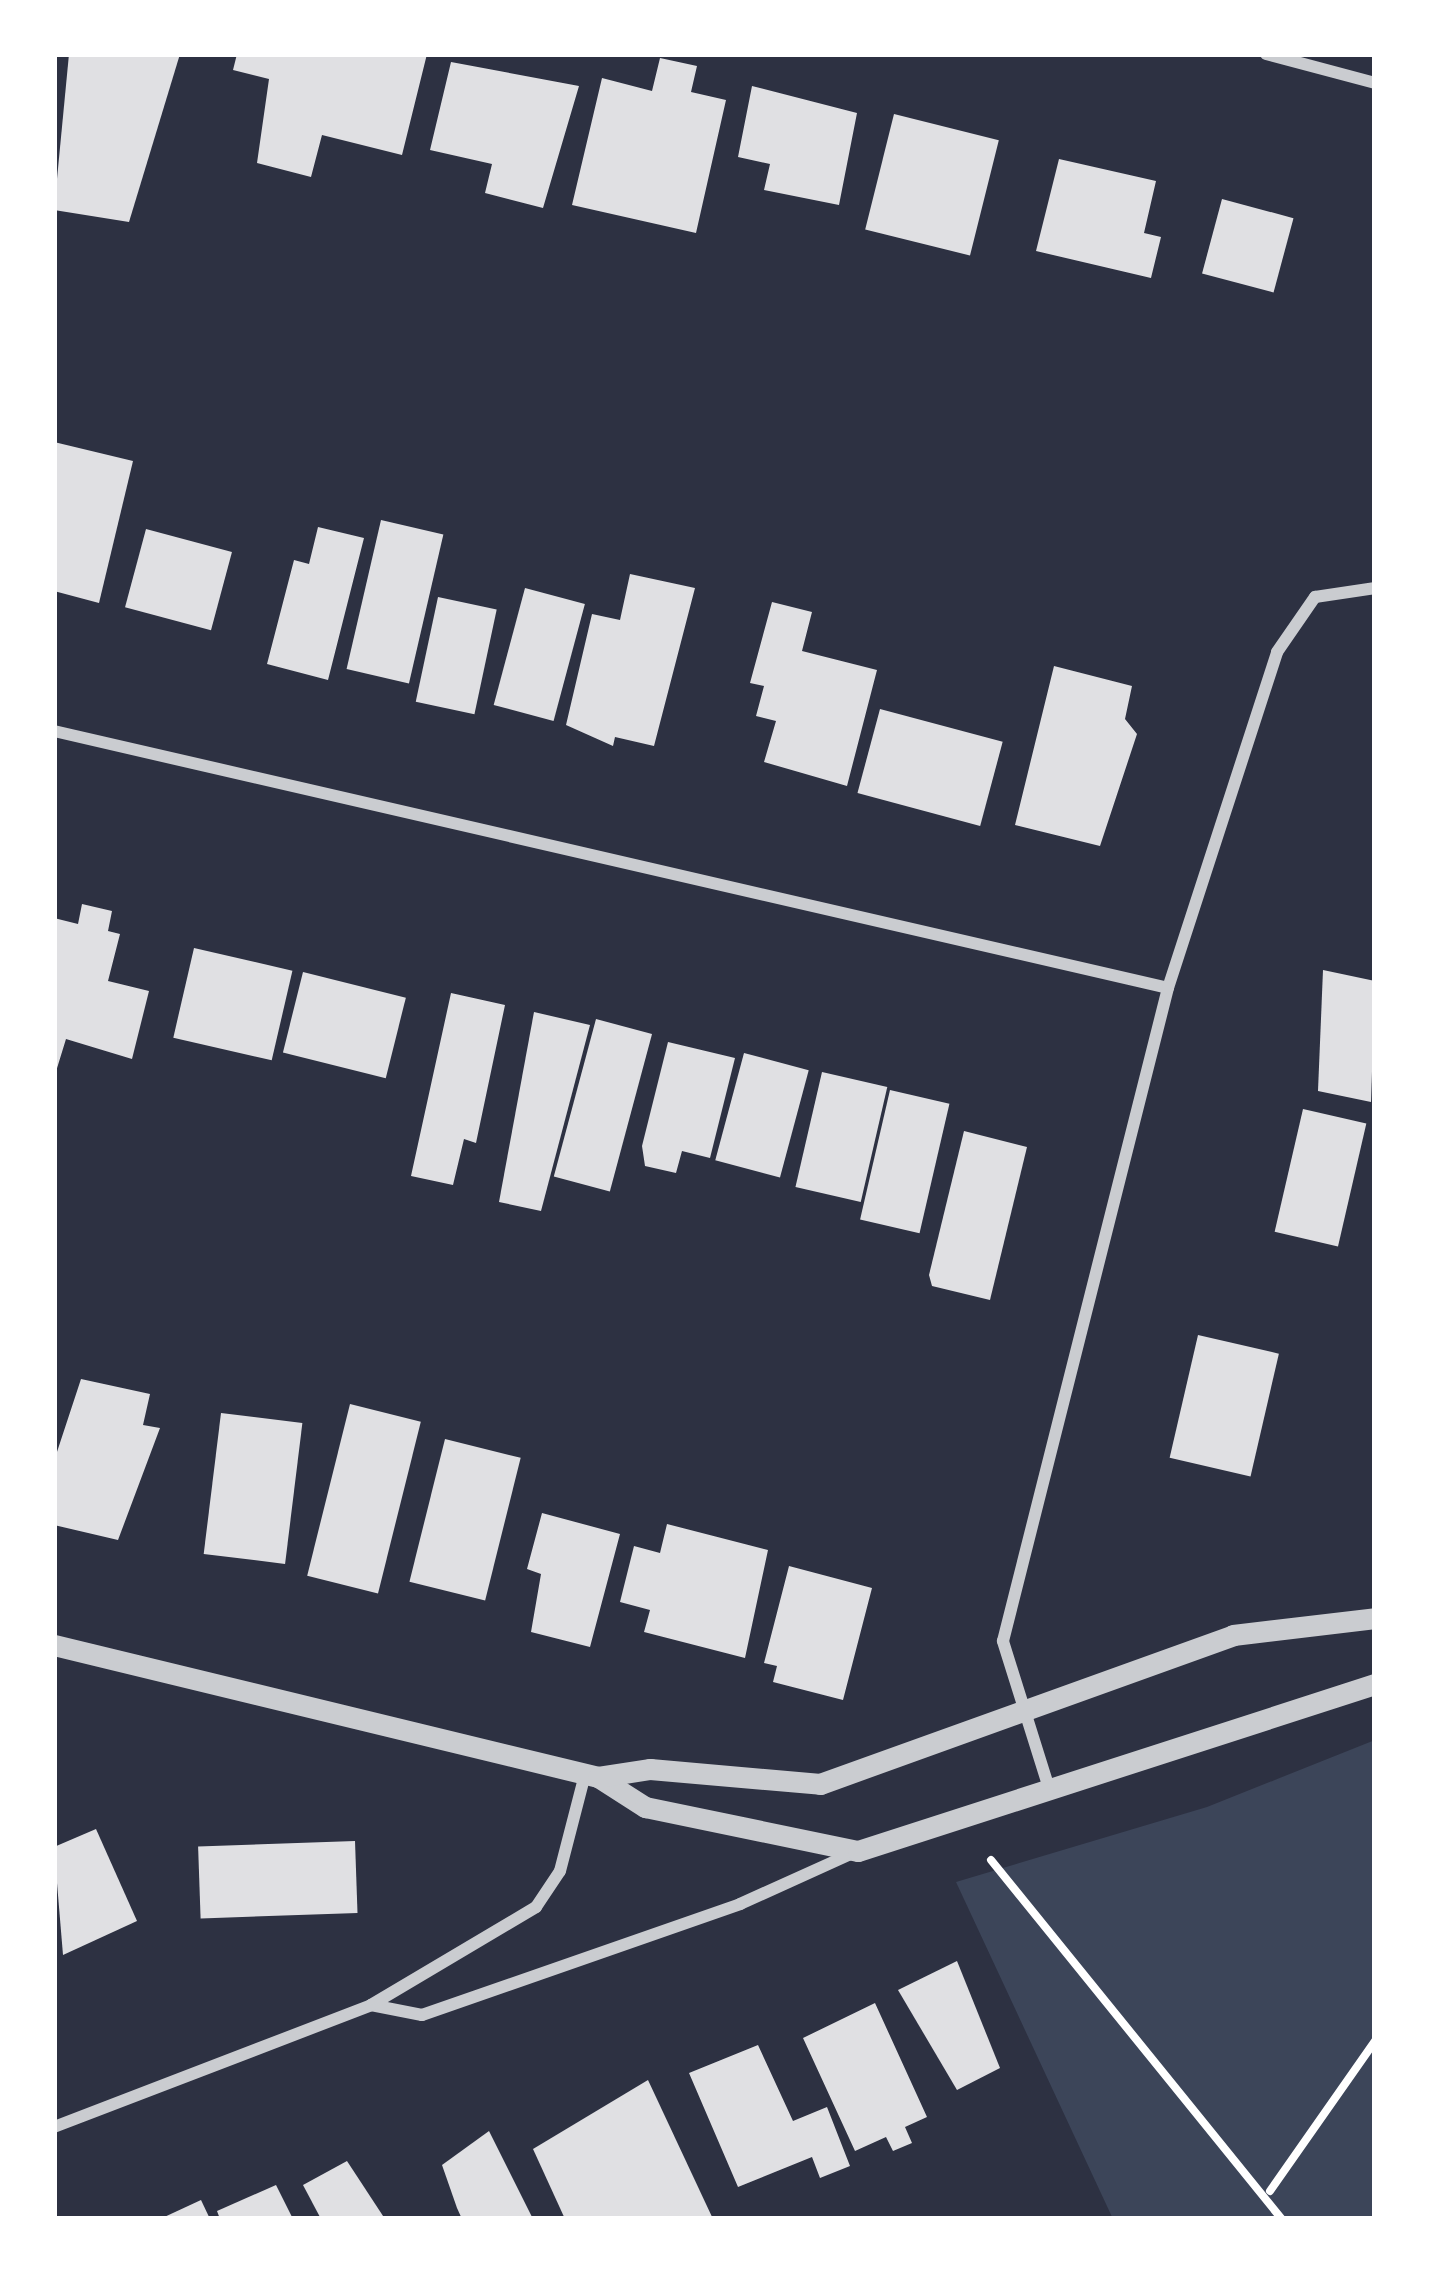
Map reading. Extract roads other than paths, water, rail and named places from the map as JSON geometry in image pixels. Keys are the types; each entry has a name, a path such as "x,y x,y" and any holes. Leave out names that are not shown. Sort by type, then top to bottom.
{"street":[{"path":"1266,54 1375,82"},
{"path":"1048,1785 1003,1641 1168,988 1277,652 1315,597 1375,588"},
{"path":"54,731 1168,988"},
{"path":"592,1775 650,1769 820,1784 1023,1716 1233,1635 1375,1618"},
{"path":"54,1645 592,1775 644,1807 858,1850"},
{"path":"371,2006 422,2015 740,1904 858,1850 1048,1785 1375,1684"},
{"path":"54,2127 371,2006 536,1907 560,1871 592,1775"}]}
